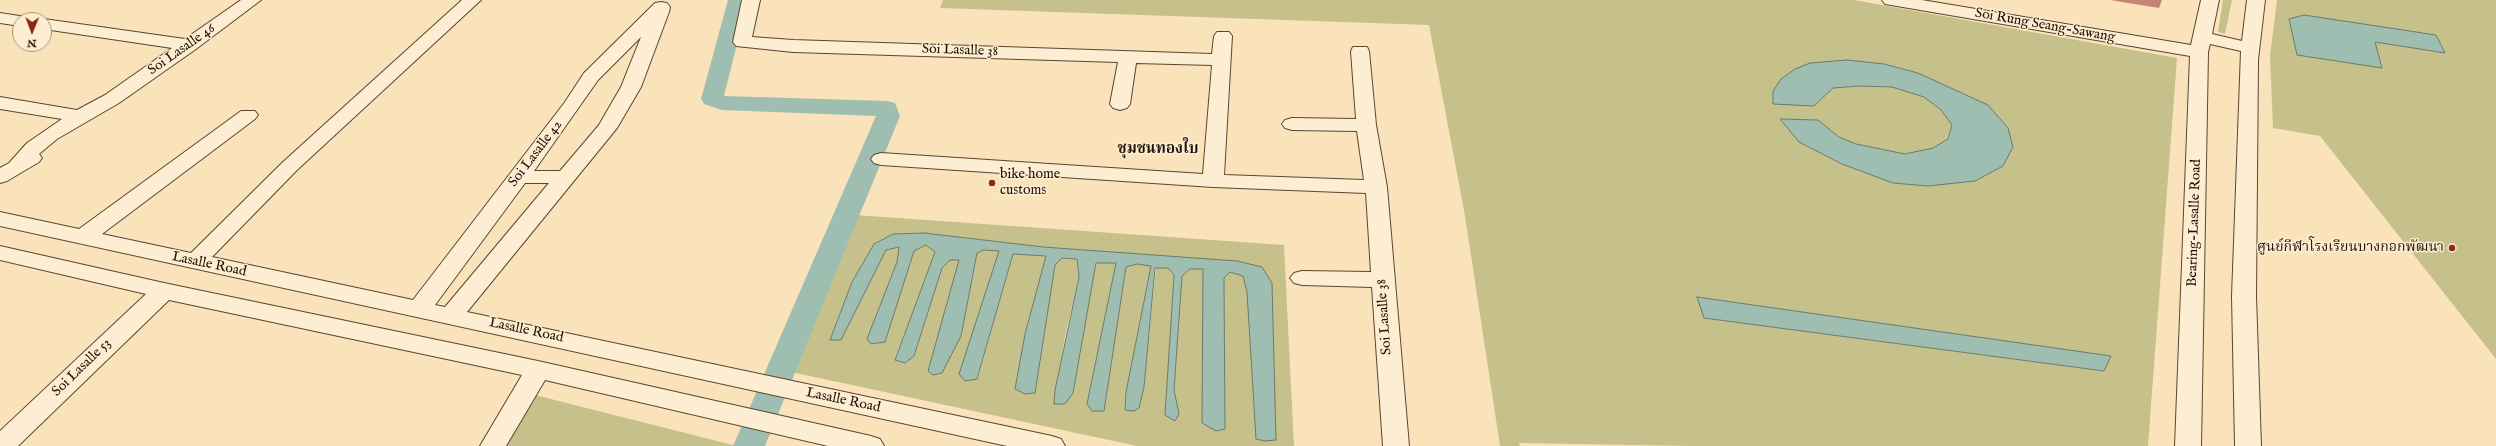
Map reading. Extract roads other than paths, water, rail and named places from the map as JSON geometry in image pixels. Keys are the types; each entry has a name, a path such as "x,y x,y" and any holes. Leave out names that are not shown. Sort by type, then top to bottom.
{"street":[{"name":"Soi Lasalle 46","path":"18,165 34,147 80,116 112,98 190,45 252,0"},
{"path":"195,262 290,166 472,0"},
{"name":"Soi Lasalle 38","path":"751,0 742,42 793,46 1221,60"},
{"name":"Soi Rung Seang-Sawang","path":"1891,0 2201,44 2250,48"},
{"name":"Bearing-Lasalle Road","path":"2188,446 2201,44 2210,0"},
{"path":"2248,446 2244,296 2250,48 2256,0"},
{"path":"451,315 607,128 631,87 663,4"},
{"name":"Soi Lasalle 42","path":"419,309 519,177 591,77 663,4"},
{"path":"0,18 12,20"},
{"path":"52,25 190,45"},
{"path":"1213,180 1222,36"},
{"name":"Soi Lasalle 38","path":"1360,51 1366,125 1376,188 1396,446"},
{"path":"1120,104 1128,56"},
{"name":"Soi Lasalle 46","path":"0,177 18,165 64,142 95,118 112,98"},
{"path":"0,102 80,116"},
{"path":"83,237 248,115"},
{"path":"1292,124 1366,125"},
{"path":"881,159 1213,180 1376,188"},
{"path":"519,177 566,177"},
{"name":"Lasalle Road","path":"0,219 195,262 451,315 1052,446"},
{"path":"0,253 164,290 538,370 871,446"},
{"path":"1302,278 1383,280"},
{"name":"Soi Lasalle 53","path":"1,446 164,290"},
{"path":"493,446 538,370"}],"waterway":[{"path":"738,0 712,99 722,103 887,108 888,116 749,446"}],"place":[{"name":"bike home customs","path":"992,183"},
{"name":"ศูนย์กีฬาโรงเรียนบางกอกพัฒนา","path":"2452,248"}],"district":[{"name":"ชุมชนทองใบ","path":"1158,150"}]}
